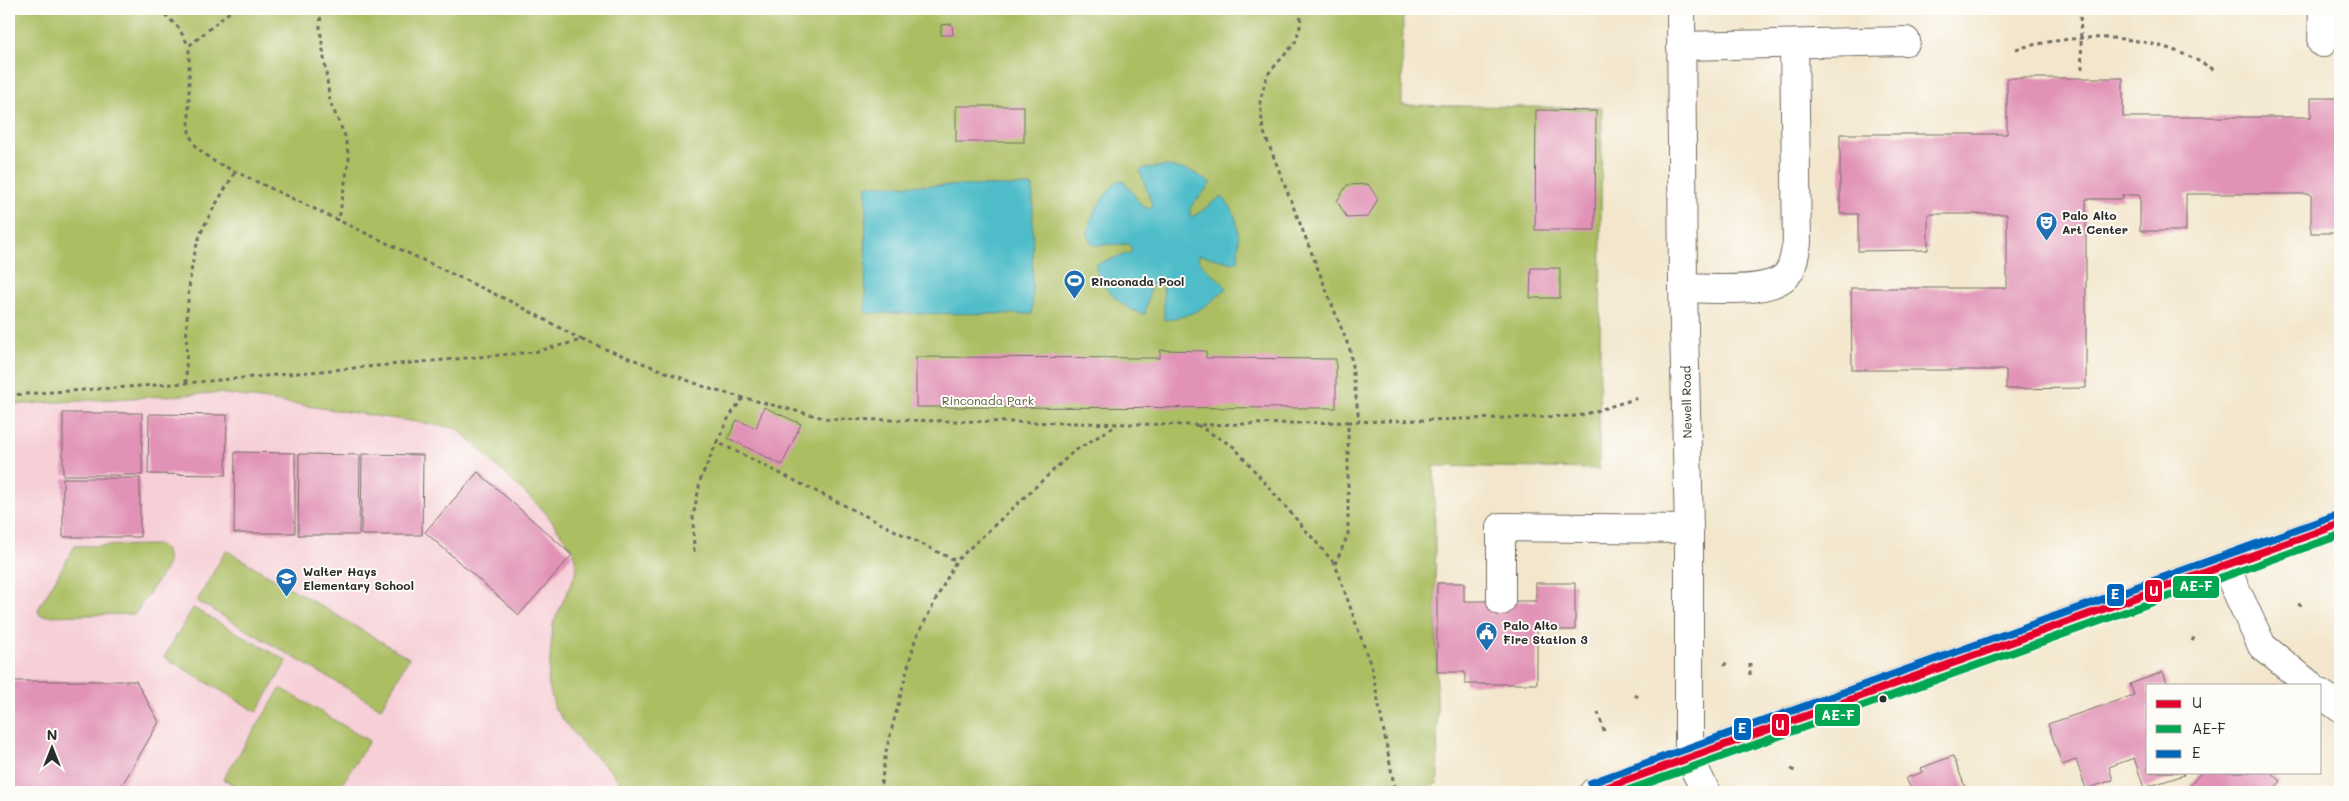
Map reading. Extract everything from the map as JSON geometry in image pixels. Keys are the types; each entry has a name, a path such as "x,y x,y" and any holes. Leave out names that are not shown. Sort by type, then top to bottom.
{"street":[{"name":"Newell Road","path":"1682,9 1683,288 1689,529 1689,758 1706,792"},
{"path":"2322,43 2323,9"},
{"path":"1681,46 1906,42"},
{"path":"1683,288 1762,288 1780,281 1790,270 1797,244 1794,44"},
{"path":"1594,792 2340,524"},
{"path":"1501,601 1501,527 1689,529"},
{"path":"2225,566 2262,646 2309,684"},
{"path":"2322,694 2340,708"}],"path":[{"path":"159,9 178,27 189,46 189,134 197,148 214,162 339,219 518,305 582,340 713,390 743,398 828,419 1196,425 1579,416 1638,398"},
{"path":"189,46 233,9"},
{"path":"321,9 320,28 330,102 345,136 350,158 339,219"},
{"path":"1300,9 1301,23 1294,43 1267,75 1260,101 1263,130 1350,350 1359,421"},
{"path":"2080,9 2082,70"},
{"path":"2016,49 2044,42 2081,37 2107,37 2153,43 2195,57 2216,71"},
{"path":"186,383 190,294 195,251 203,230 235,172"},
{"path":"9,394 186,383 534,352 582,340"},
{"path":"694,552 693,516 701,478 729,417 743,398"},
{"path":"1335,564 1348,535 1348,422"},
{"path":"880,792 886,751 915,640 956,561 1073,452 1119,424"},
{"path":"1196,425 1234,447 1335,564 1372,669 1395,790"},
{"path":"717,442 956,561"},
{"path":"2298,604 2302,606"},
{"path":"2192,641 2195,636"},
{"path":"1724,666 1728,660"},
{"path":"1750,660 1750,675"},
{"path":"1598,712 1604,730"},
{"path":"1791,769 1796,772"}],"shaded area":[{"name":"Walter Hays Elementary School","path":"219,393 457,428 545,512 573,550 577,570 553,624 585,748 609,769 628,792 9,792 9,405"}],"green space":[{"name":"Rinconada Park","path":"9,9 1403,9 1402,105 1602,108 1599,469 1434,466 1438,783 1413,792 628,792 609,769 585,748 555,709 548,682 553,624 577,570 573,550 545,512 457,428 219,393 9,405"},
{"path":"160,545 166,550 168,563 135,614 42,616 39,614 38,609 75,546"},
{"path":"226,550 409,658 381,708 197,601"},
{"path":"193,608 287,661 257,712 164,657"},
{"path":"281,688 369,741 337,792 246,792 223,779"}],"water":[{"path":"1168,166 1191,171 1211,183 1190,208 1190,217 1222,197 1228,203 1236,218 1238,227 1238,261 1233,263 1202,255 1197,256 1203,266 1226,288 1213,301 1191,314 1164,320 1163,279 1157,278 1151,285 1145,314 1121,303 1100,280 1096,264 1130,253 1132,248 1128,244 1094,245 1089,239 1088,231 1094,212 1117,181 1124,181 1142,206 1150,209 1152,205 1140,171 1145,168"},
{"path":"866,185 1033,186 1032,314 865,313"}],"building":[{"path":"952,24 953,35 941,35 941,25"},
{"name":"Palo Alto Art Center","path":"2007,78 2123,78 2123,117 2311,117 2311,98 2340,98 2340,233 2311,233 2311,194 2186,194 2186,231 2140,231 2140,195 2122,195 2123,199 2086,199 2086,388 2006,389 2006,370 1852,370 1851,288 2007,288 2007,214 1928,214 1928,250 1858,251 1858,214 1840,214 1840,134 2007,134"},
{"path":"956,106 1024,106 1024,142 956,142"},
{"path":"1536,110 1596,111 1595,230 1535,230"},
{"path":"1368,184 1378,199 1368,217 1347,218 1337,201 1347,185"},
{"path":"1531,268 1560,268 1560,298 1530,298"},
{"path":"1160,350 1206,351 1206,358 1336,359 1336,408 916,407 916,357 1160,358"},
{"path":"764,407 801,424 782,465 728,438 737,420 756,428"},
{"path":"63,413 142,413 142,475 63,475"},
{"path":"149,414 227,415 226,475 148,474"},
{"path":"235,452 295,453 295,533 234,533"},
{"path":"299,454 360,455 359,535 298,535"},
{"path":"362,454 423,455 422,535 361,535"},
{"path":"478,472 572,555 519,615 425,532"},
{"path":"63,478 140,478 140,537 63,537"},
{"name":"Palo Alto Fire Station 3","path":"1437,583 1464,583 1464,601 1536,601 1536,583 1575,583 1575,630 1537,630 1537,684 1465,684 1465,672 1437,672"},
{"path":"2163,672 2168,684 2146,684 2146,774 2184,775 2144,788 2134,758 2109,767 2113,780 2086,789 2076,760 2062,765 2048,724 2134,695 2130,684"},
{"path":"9,681 136,681 159,722 118,792 9,792"},
{"path":"1953,756 1967,792 1904,792 1911,789 1906,778 1923,772 1921,768"},
{"path":"2199,774 2272,774 2281,781 2272,792 2185,792"}],"transit line":[{"name":"E","path":"1591,783 2337,515"},
{"name":"U","path":"1594,792 2340,524"},
{"name":"AE-F","path":"1623,792 2340,535"}],"place":[{"name":"Palo Alto Art Center","path":"2046,241"},
{"name":"Rinconada Pool","path":"1075,300"},
{"name":"Walter Hays Elementary School","path":"287,597"},
{"name":"Palo Alto Fire Station 3","path":"1487,651"}]}
